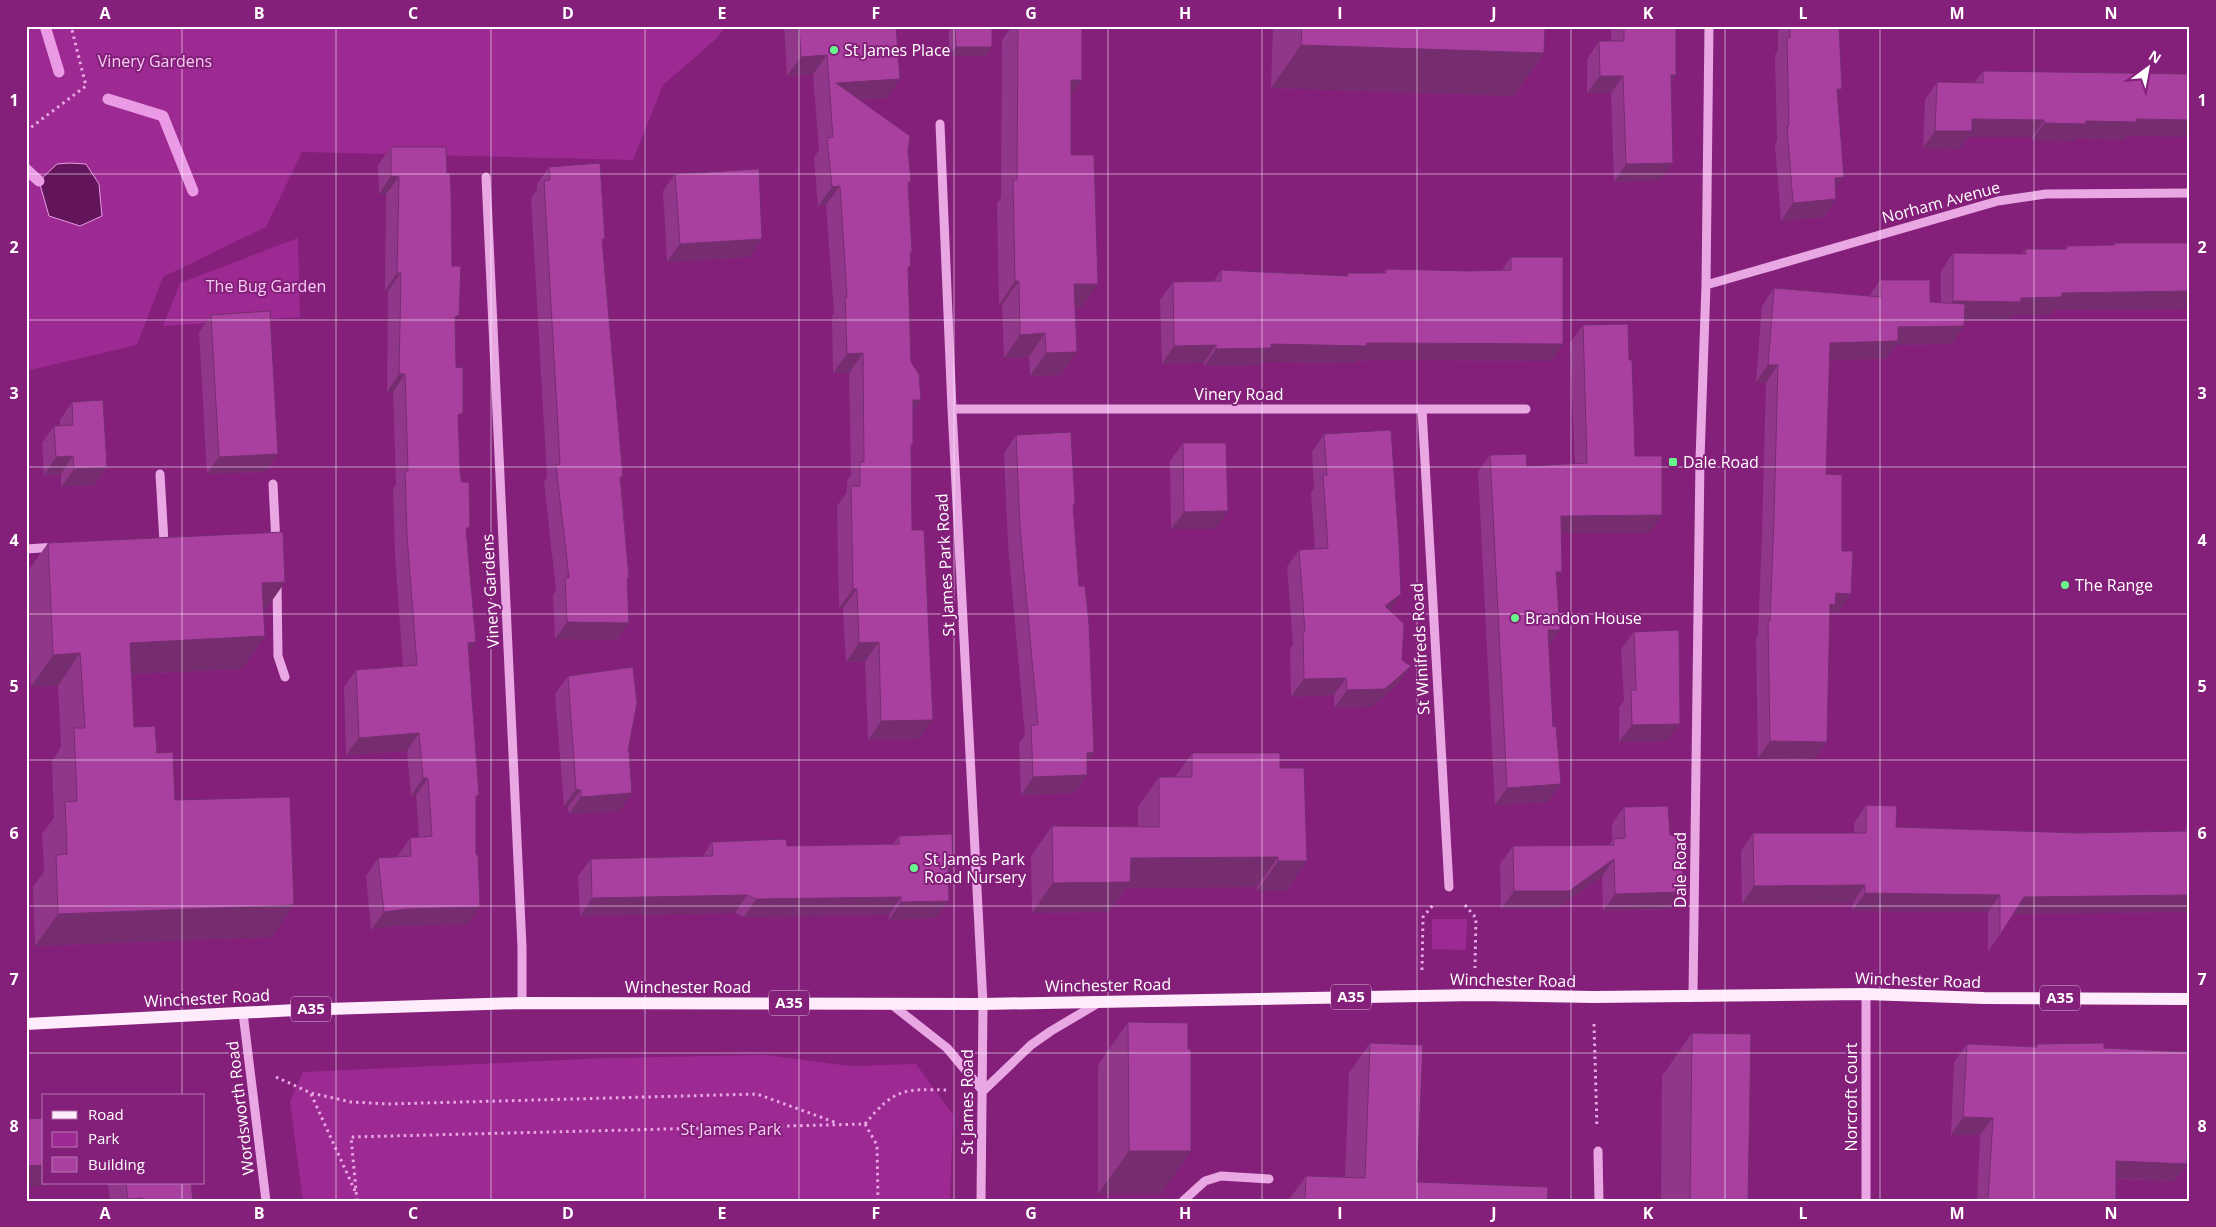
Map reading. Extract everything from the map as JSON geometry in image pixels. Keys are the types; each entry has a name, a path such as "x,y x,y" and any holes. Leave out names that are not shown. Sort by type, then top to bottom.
{"main road":[{"name":"Winchester Road","path":"26,1024 244,1012 522,1003 983,1004 1475,994 1593,997 1866,994 1984,998 2190,999"}],"street":[{"name":"Dale Road","path":"1693,995 1700,459 1706,285 1709,26"},
{"name":"St James Park Road","path":"940,124 952,409 983,1004"},
{"name":"Vinery Gardens","path":"486,177 521,937 522,1003"},
{"name":"Norham Avenue","path":"1706,285 1998,201 2046,194 2190,193"},
{"name":"Vinery Road","path":"952,409 1526,409"},
{"name":"St Winifreds Road","path":"1422,409 1449,887"},
{"path":"154,543 168,542 160,474"},
{"path":"273,484 272,535 276,554"},
{"path":"26,548 65,547"},
{"path":"277,572 278,656 285,677"},
{"name":"Norcroft Court","path":"1866,994 1866,1201"},
{"path":"890,1003 947,1048 984,1091 1031,1046 1051,1031 1101,1002"},
{"name":"St James Road","path":"982,1201 983,1004"},
{"name":"Wordsworth Road","path":"244,1012 248,1063 266,1201"},
{"path":"1598,1151 1599,1201"},
{"path":"1183,1201 1205,1181 1222,1176 1269,1179"}],"path":[{"path":"26,131 86,86 71,26"},
{"path":"1422,996 1423,917 1449,887 1476,918 1475,994"},
{"path":"1593,997 1598,1151"},
{"path":"248,1063 311,1093 350,1102 388,1104 757,1094 840,1124"},
{"path":"357,1201 351,1137 865,1124 890,1096 907,1091 928,1090"},
{"path":"311,1093 356,1194"},
{"path":"865,1124 877,1145 878,1201"}],"green space":[{"path":"26,26 726,26 718,37 663,85 633,160 302,152 266,227 163,277 137,345 26,371"},
{"name":"The Bug Garden","path":"298,238 300,317 163,326 180,283"},
{"path":"1432,919 1467,919 1466,950 1432,949"},
{"name":"St James Park","path":"766,1055 850,1066 916,1064 953,1115 950,1201 303,1201 290,1102 303,1072 605,1058"}],"shaded area":[{"path":"57,164 86,164 99,184 102,216 80,226 49,216 39,181"}],"building":[{"path":"799,26 896,26 900,79 836,83 910,136 908,151 911,181 908,183 912,251 910,254 911,266 908,267 911,362 919,374 921,400 913,400 913,444 911,444 912,530 924,530 933,720 881,721 879,642 859,643 857,589 853,589 851,486 860,486 860,462 864,462 863,353 847,354 845,297 847,297 840,186 832,187 827,138 833,137 827,55 801,57"},
{"path":"955,26 992,26 992,47 956,47"},
{"path":"1018,26 1082,26 1082,80 1071,80 1071,155 1094,155 1098,284 1074,284 1077,352 1046,353 1045,333 1020,335 1019,281 1015,281 1013,180 1017,180"},
{"path":"1302,26 1545,26 1544,53 1301,45"},
{"path":"1624,26 1676,26 1676,75 1671,75 1673,163 1626,164 1623,76 1600,76 1599,41 1624,41"},
{"path":"1790,26 1839,26 1842,89 1837,89 1844,177 1835,178 1836,199 1793,203 1787,126 1789,126 1787,38 1790,38"},
{"path":"1983,71 2190,74 2190,120 2136,119 2136,122 2086,121 2086,124 2044,123 2044,120 1972,119 1972,131 1935,131 1937,82 1983,83"},
{"path":"391,147 446,147 447,173 450,173 451,192 452,266 461,266 459,315 455,317 456,367 463,368 463,413 458,415 461,482 469,482 470,526 466,529 476,642 468,643 479,795 476,796 476,855 478,855 480,907 406,909 384,912 378,858 411,856 410,838 432,836 428,778 423,778 419,733 359,738 356,670 417,665 407,536 405,471 408,471 405,374 399,374 401,273 397,273 399,177 391,176"},
{"path":"600,163 605,239 602,239 623,477 620,477 629,578 627,578 629,623 567,622 565,578 569,578 556,465 560,464 544,181 550,180 549,167"},
{"path":"759,169 762,239 680,244 675,174"},
{"path":"2114,243 2190,243 2190,291 2062,293 2062,297 2021,298 2021,302 1953,301 1953,253 2026,254 2025,249 2067,249 2067,246 2114,245"},
{"path":"1511,257 1563,257 1563,344 1367,343 1366,346 1271,344 1271,348 1216,349 1216,345 1174,346 1173,282 1221,281 1221,270 1348,276 1348,273 1386,273 1386,269 1511,270"},
{"path":"1880,280 1930,280 1930,302 1965,304 1964,326 1898,327 1898,341 1830,343 1826,474 1842,475 1842,551 1853,551 1851,594 1836,593 1835,605 1830,604 1827,742 1770,741 1768,621 1770,621 1778,365 1768,365 1774,288 1881,297"},
{"path":"270,311 278,454 219,457 211,315"},
{"path":"1628,324 1629,360 1632,360 1635,456 1662,456 1662,515 1561,516 1562,572 1556,572 1560,630 1548,630 1553,727 1556,726 1561,784 1507,788 1490,455 1526,454 1527,466 1587,463 1583,325"},
{"path":"103,400 107,467 74,469 73,456 56,457 54,426 73,425 72,402"},
{"path":"1391,430 1401,594 1385,606 1404,624 1402,660 1411,666 1385,689 1347,690 1346,678 1304,679 1303,631 1305,631 1299,550 1328,548 1323,475 1327,475 1324,434"},
{"path":"1071,432 1075,504 1073,505 1079,586 1085,586 1089,624 1094,752 1087,753 1087,775 1033,777 1031,725 1038,725 1020,528 1016,435"},
{"path":"1183,443 1226,443 1228,511 1184,512"},
{"path":"283,532 285,582 262,583 265,636 130,643 134,727 155,726 157,753 173,752 175,800 290,797 294,905 58,914 56,855 67,854 65,802 77,801 74,728 85,728 80,653 53,655 48,543"},
{"path":"1679,630 1680,724 1632,725 1631,690 1636,690 1634,632"},
{"path":"633,667 637,703 628,751 632,793 581,797 581,790 576,789 568,676"},
{"path":"1192,753 1280,753 1280,768 1304,768 1307,861 1278,861 1278,857 1131,858 1130,882 1053,883 1052,826 1159,827 1159,777 1192,777"},
{"path":"1866,805 1897,806 1896,827 2078,833 2190,831 2190,895 2024,897 2000,935 2000,895 1865,893 1865,885 1754,886 1753,833 1866,833"},
{"path":"1668,806 1670,835 1681,835 1684,892 1615,894 1614,859 1569,891 1514,891 1513,846 1614,845 1613,839 1625,838 1624,807"},
{"path":"952,834 953,867 948,867 949,901 901,902 901,897 756,899 747,895 592,898 591,859 713,856 712,842 786,839 787,846 899,844 899,836"},
{"path":"1128,1022 1188,1023 1188,1049 1191,1049 1191,1151 1129,1151"},
{"path":"1692,1033 1751,1034 1748,1201 1690,1201"},
{"path":"1370,1043 1423,1045 1417,1182 1548,1187 1547,1201 1305,1201 1306,1176 1365,1178"},
{"path":"2104,1043 2104,1048 2190,1052 2190,1110 2187,1164 2116,1161 2116,1201 1988,1201 1993,1118 1963,1117 1967,1044 2037,1047 2037,1044"},
{"path":"42,1118 42,1165 26,1166 26,1119"},
{"path":"126,1184 191,1184 193,1201 143,1201 143,1198 128,1199"}],"waterway":[{"path":"45,26 59,72"},
{"path":"108,99 163,116 193,191"},
{"path":"26,169 39,181"}],"place":[{"name":"St James Place","path":"834,50"},
{"name":"Dale Road","path":"1673,462"},
{"name":"The Range","path":"2065,585"},
{"name":"Brandon House","path":"1515,618"},
{"name":"St James Park Road Nursery","path":"914,868"}]}
